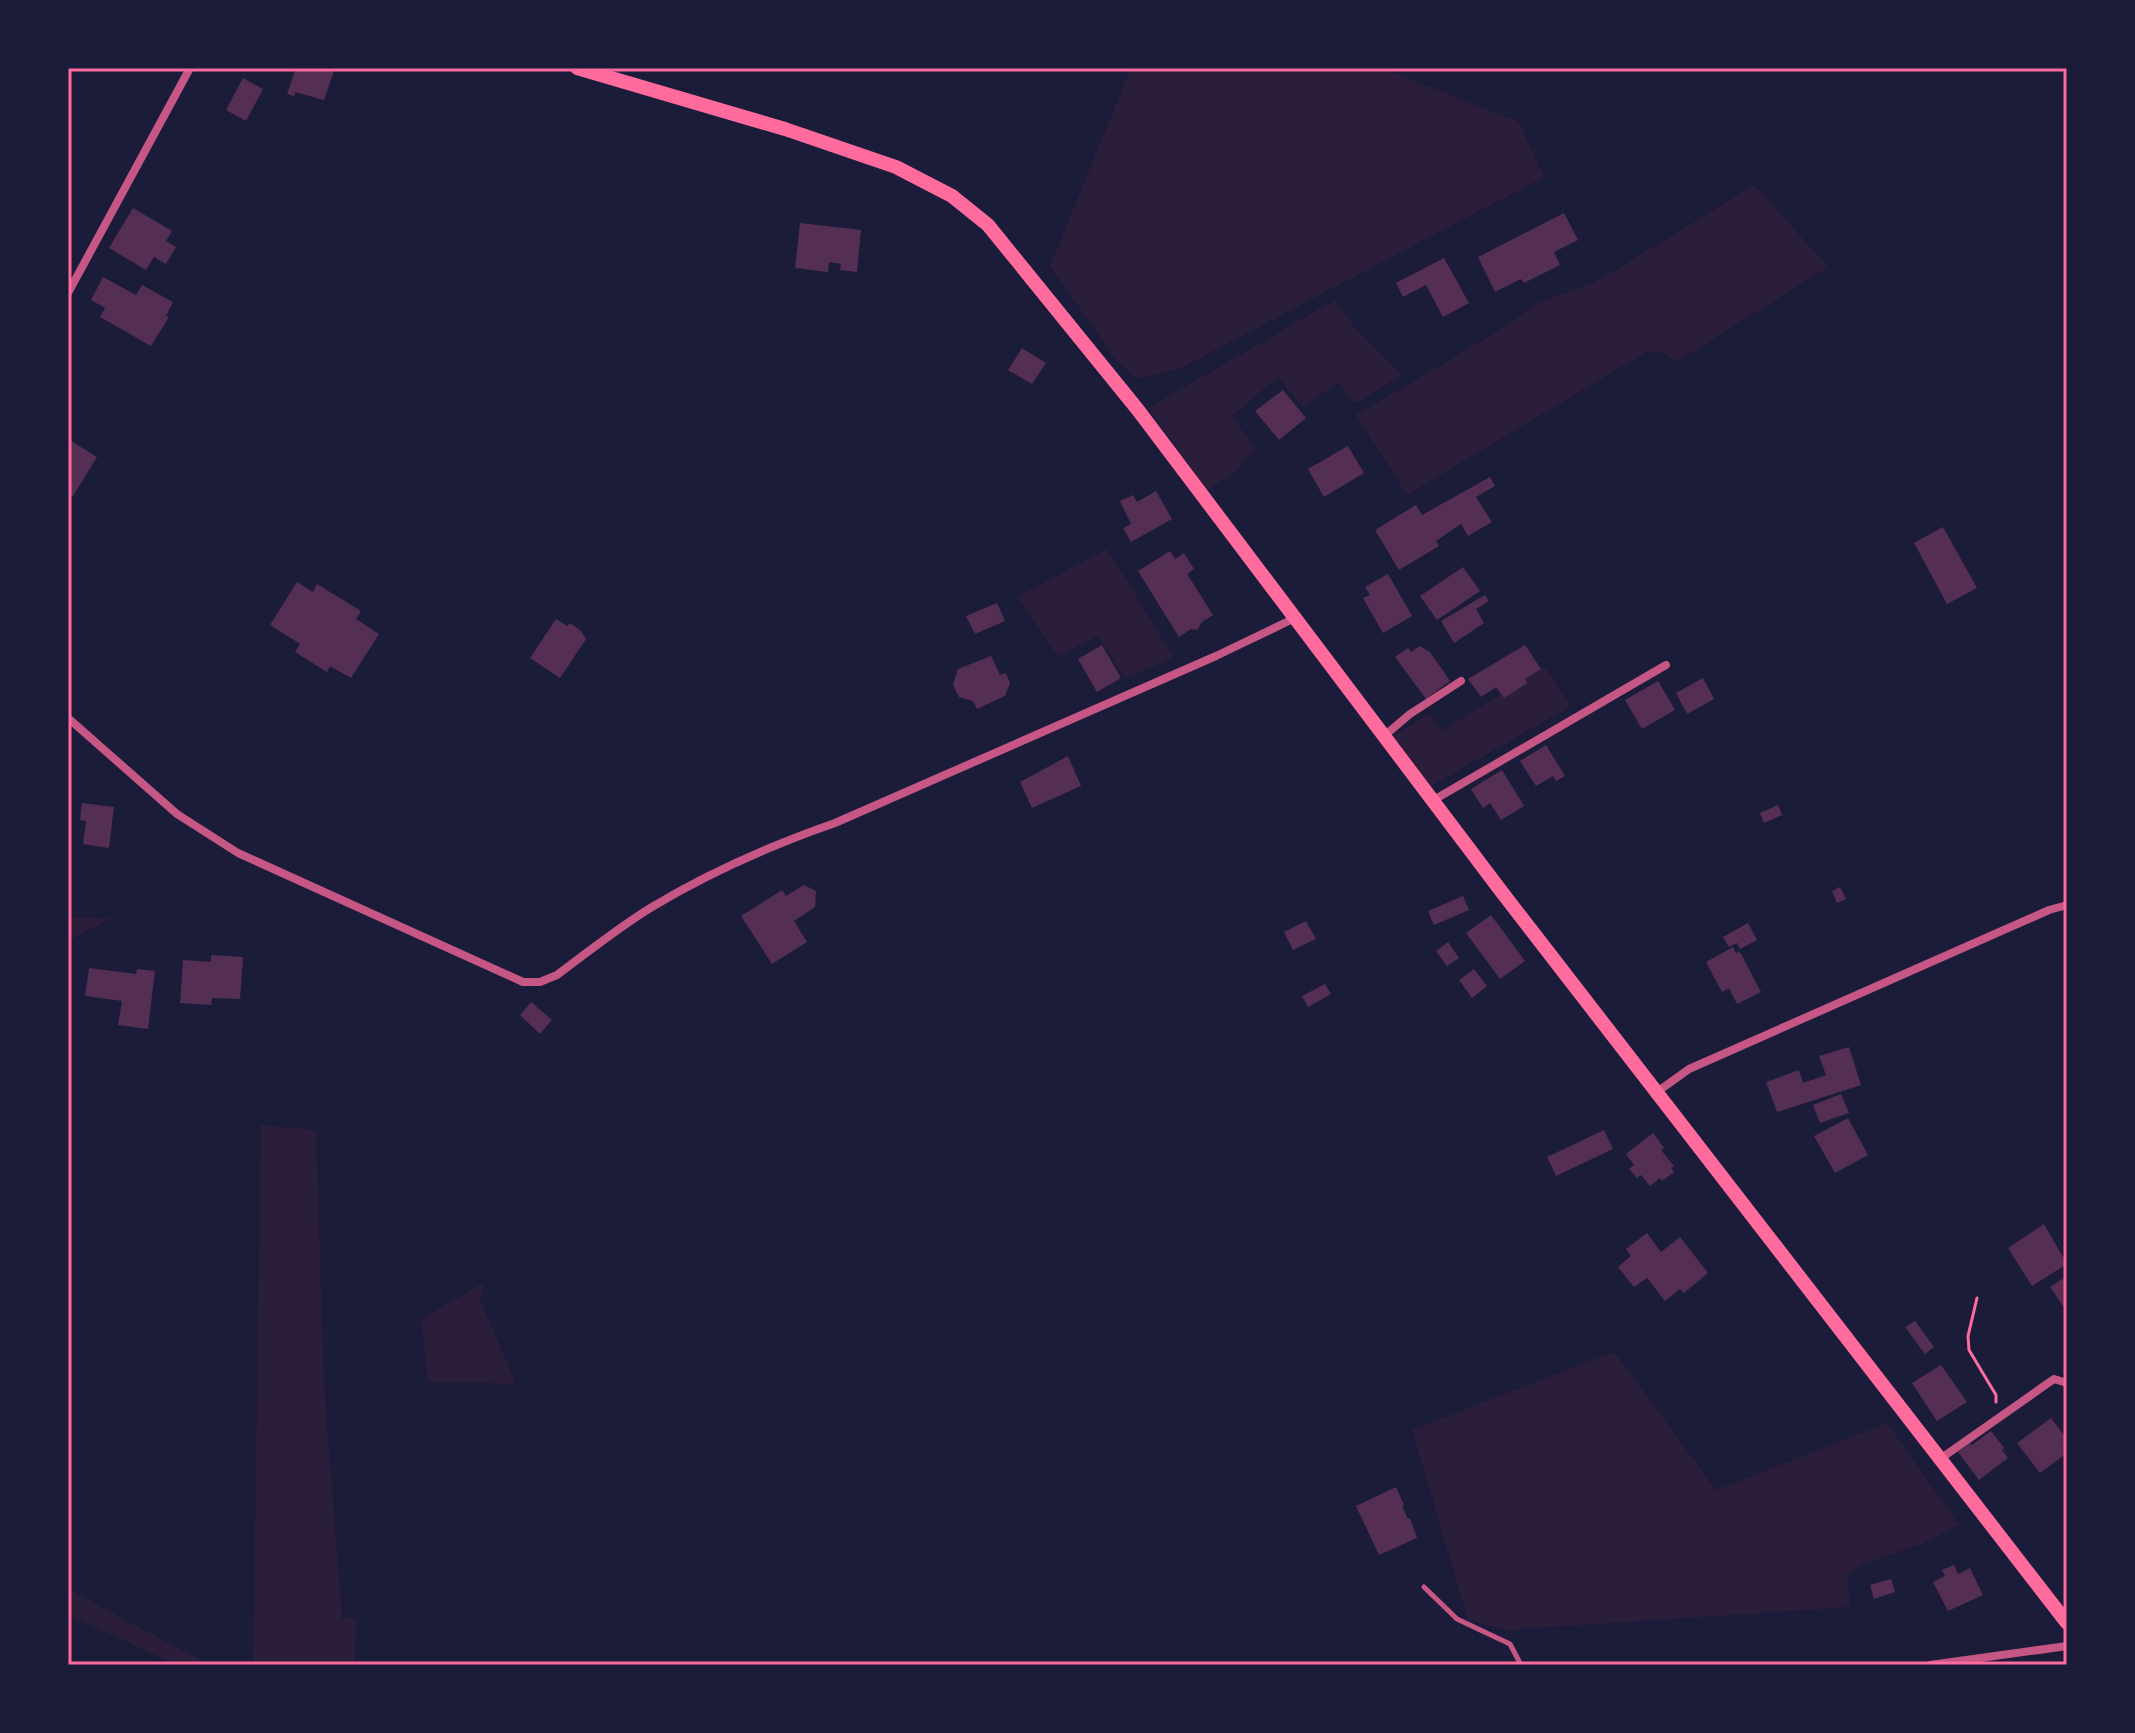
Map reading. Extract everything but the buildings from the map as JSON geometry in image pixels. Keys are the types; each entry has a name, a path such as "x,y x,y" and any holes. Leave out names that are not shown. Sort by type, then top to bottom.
{"main road":[{"path":"577,68 785,129 896,167 928,182 988,225 1138,410 1432,801 2067,1623"}],"street":[{"path":"68,293 190,68"},
{"path":"68,718 177,814 238,853 523,982 540,982 557,975 650,908 711,874 788,839 850,817 1293,619"},
{"path":"1432,801 1666,665"},
{"path":"1383,737 1410,714 1461,681"},
{"path":"1657,1092 1689,1069 2049,910 2067,905"},
{"path":"1940,1459 2054,1379 2067,1383"},
{"path":"1930,1665 2067,1646"}],"lane":[{"path":"1424,1587 1457,1619 1510,1644 1521,1665"}],"path":[{"path":"1977,1298 1968,1336 1969,1350 1996,1395 1995,1414 1989,1424"}],"shaded area":[{"path":"1131,68 1382,68 1519,122 1544,177 1179,369 1138,379 1117,361 1050,266"},
{"path":"1755,185 1828,267 1676,362 1663,353 1646,352 1407,495 1356,415 1505,327 1536,304 1597,281"},
{"path":"1335,300 1356,329 1402,375 1354,404 1339,382 1302,407 1278,377 1232,416 1255,449 1232,475 1207,490 1148,408"},
{"path":"1107,549 1174,658 1126,678 1098,635 1058,657 1017,597"},
{"path":"1545,666 1571,706 1431,786 1393,736 1430,714 1442,731"},
{"path":"68,917 112,918 68,941"},
{"path":"261,1125 316,1130 324,1384 342,1619 356,1618 355,1665 253,1665"},
{"path":"483,1283 483,1294 479,1297 516,1384 428,1382 421,1319"},
{"path":"1610,1353 1617,1355 1716,1490 1887,1423 1959,1525 1924,1543 1859,1566 1847,1575 1850,1607 1506,1630 1468,1620 1412,1430"},
{"path":"68,1588 210,1665 177,1665 68,1615"}]}
